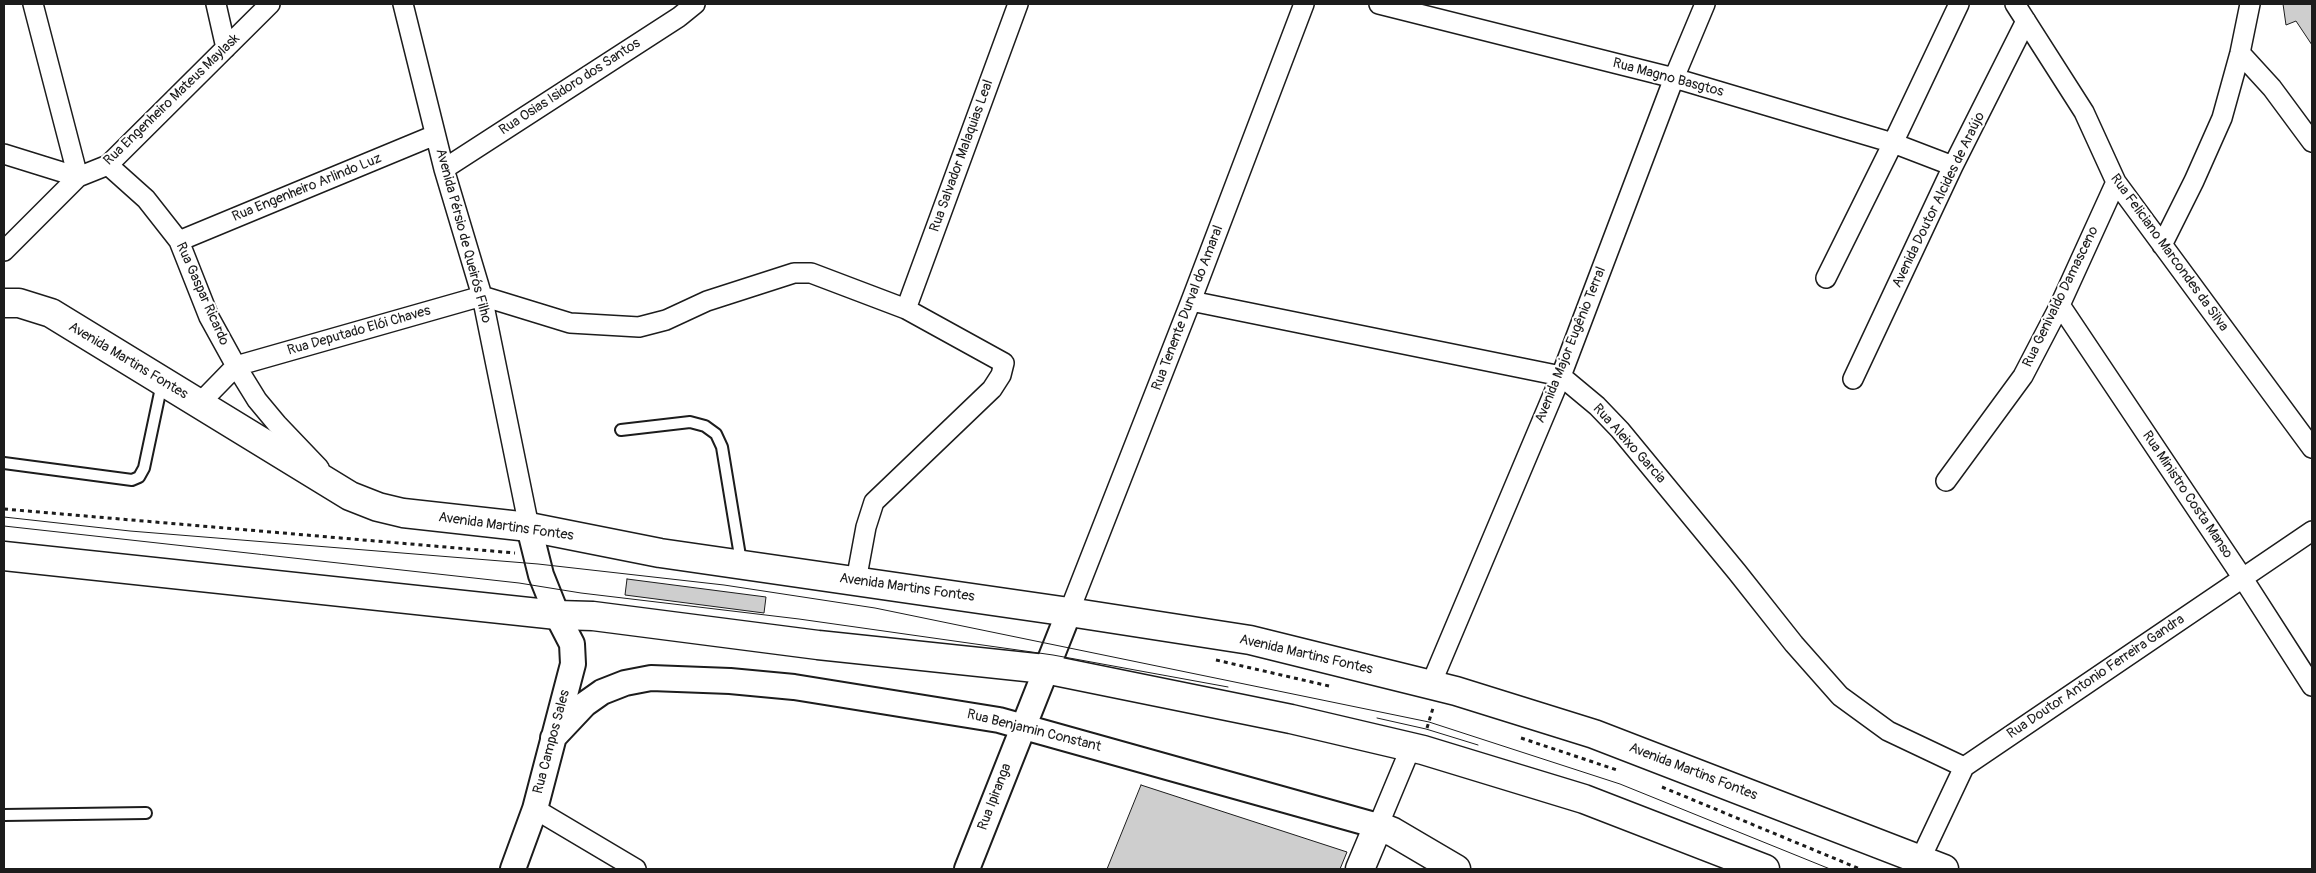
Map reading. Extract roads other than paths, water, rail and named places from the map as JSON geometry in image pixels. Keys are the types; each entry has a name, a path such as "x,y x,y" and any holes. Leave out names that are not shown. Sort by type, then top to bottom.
{"main road":[{"name":"Avenida Martins Fontes","path":"4,303 19,304 51,313 340,489 378,507 403,513 529,528 660,553 741,563 1252,641 1432,684 1594,734 1836,829 1923,866"},
{"path":"4,556 557,615 602,617 818,645 1045,669 1282,717 1411,747 1584,799 1766,869"},
{"path":"1360,869 1378,826"},
{"name":"Rua Benjamin Constant","path":"1378,826 1393,832 1456,869"}],"street":[{"path":"33,4 78,177"},
{"path":"216,4 226,48"},
{"name":"Rua Engenheiro Mateus Maylask","path":"4,251 78,177 108,165 270,4"},
{"name":"Avenida Pérsio de Queirós Filho","path":"403,4 444,169 482,296 529,528"},
{"name":"Rua Osias Isidoro dos Santos","path":"444,169 676,11 695,4"},
{"name":"Rua Salvador Malaquias Leal","path":"906,309 1018,4"},
{"name":"Rua Tenente Durval do Amaral","path":"1069,612 1192,301 1304,4"},
{"name":"Rua Magno Basgtos","path":"1379,4 1674,78 1893,143 1953,166"},
{"name":"Avenida Major Eugênio Terral","path":"1432,684 1561,376 1674,78 1705,4"},
{"path":"1826,278 1959,4"},
{"name":"Rua Feliciano Marcondes da Silva","path":"2015,4 2084,112 2116,182 2312,448"},
{"path":"2162,245 2222,118 2240,53 2250,4"},
{"name":"Avenida Doutor Alcides de Araújo","path":"1853,379 1953,166 2026,22"},
{"path":"2240,53 2272,88 2312,142"},
{"name":"Rua Engenheiro Arlindo Luz","path":"179,241 435,135"},
{"path":"4,154 78,177"},
{"name":"Rua Gaspar Ricardo","path":"108,165 146,199 179,241 209,317 257,400 277,424 340,489"},
{"name":"Rua Genivaldo Damasceno","path":"1946,481 2023,376 2060,305 2116,182"},
{"path":"482,296 570,323 639,327 666,320 707,301 794,273 811,273 906,309 1004,363 1001,376 992,389 874,502 866,528 856,581"},
{"name":"Rua Deputado Elói Chaves","path":"236,366 482,296"},
{"name":"Rua Aleixo Garcia","path":"1192,301 1561,376 1597,406 1620,430 1794,644 1840,696 1888,731 1964,767"},
{"name":"Rua Ministro Costa Manso","path":"2060,305 2242,577 2312,686"},
{"path":"199,404 236,366"},
{"name":"Rua Campos Sales","path":"513,869 535,809 573,664 572,644 557,615 541,576 529,528"},
{"name":"Rua Doutor Antonio Ferreira Gandra","path":"1964,767 2312,531"},
{"path":"1023,726 1069,612"},
{"name":"Rua Benjamin Constant","path":"553,738 585,704 602,692 625,683 651,678 794,686 966,713 1023,726 1378,826"},
{"name":"Rua Ipiranga","path":"968,869 1023,726"},
{"path":"1378,826 1411,747"},
{"path":"1923,866 1964,767"},
{"path":"535,809 636,869"}],"lane":[{"path":"4,463 132,480 139,477 144,468 162,382"},
{"path":"621,430 690,422 705,426 716,434 722,448 741,563"},
{"path":"4,815 146,813"}],"tram line":[{"path":"4,517 130,531 538,564 724,585 875,608 1429,722 1620,784 1830,869"},
{"path":"4,526 519,583 581,593 799,619 1053,655 1228,687"},
{"path":"1377,718 1426,729 1478,745"}]}
